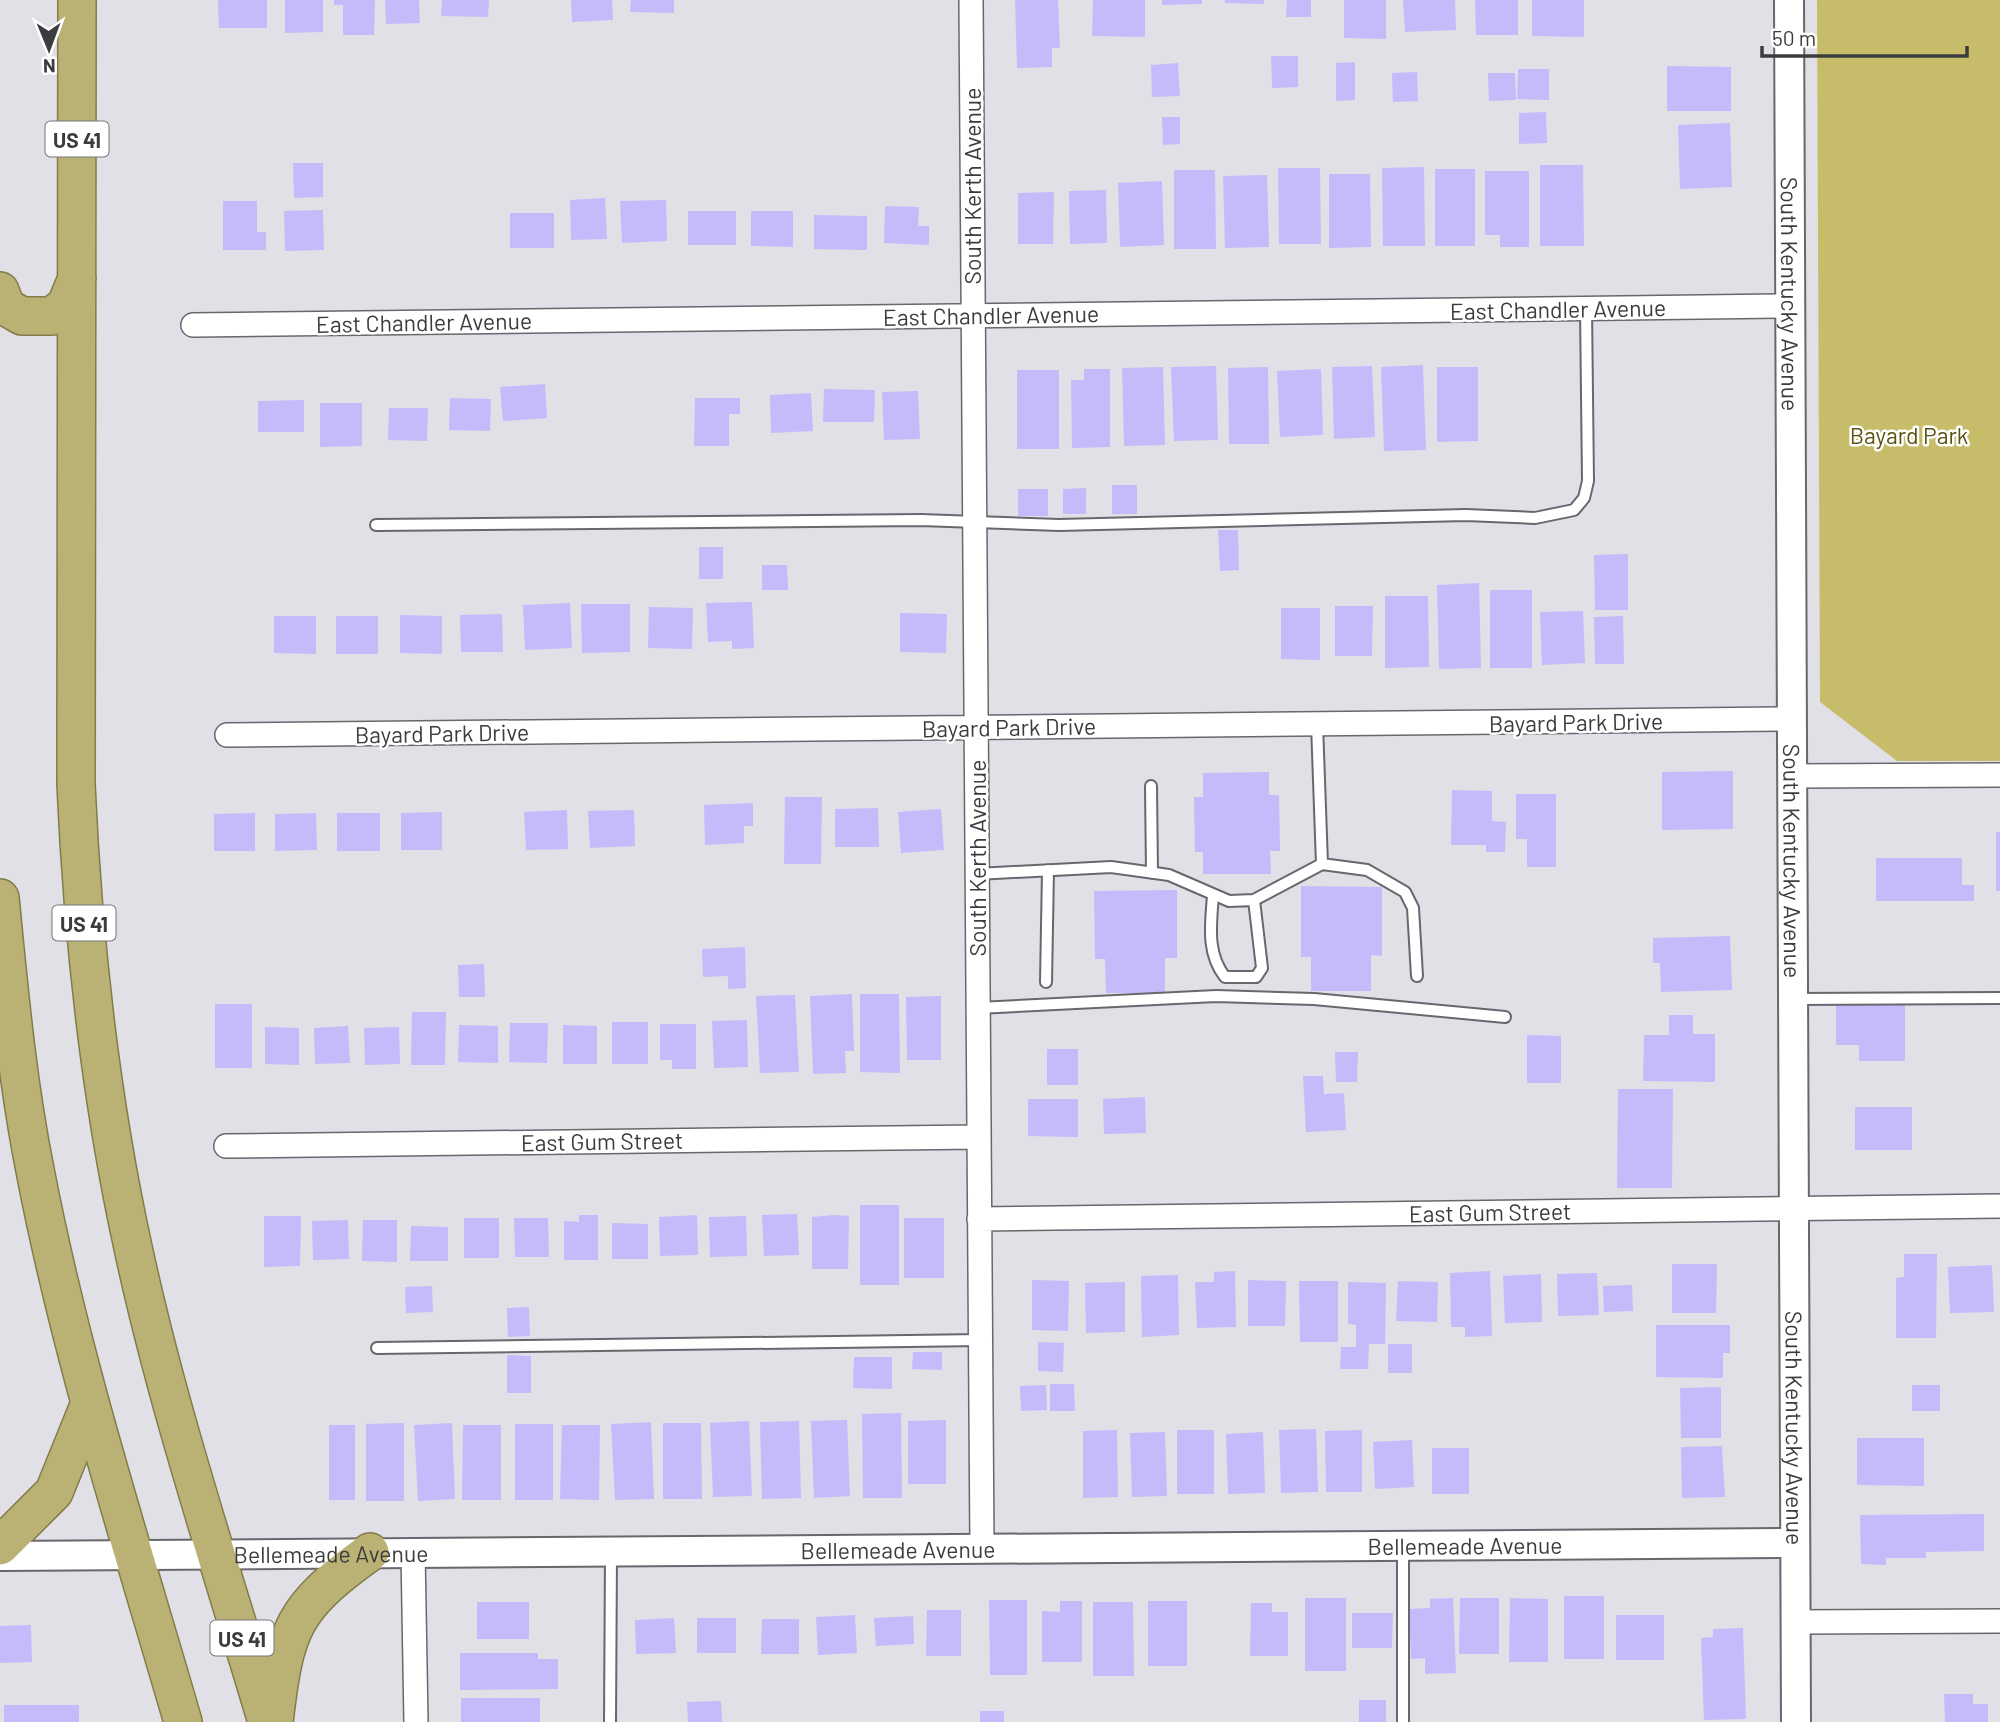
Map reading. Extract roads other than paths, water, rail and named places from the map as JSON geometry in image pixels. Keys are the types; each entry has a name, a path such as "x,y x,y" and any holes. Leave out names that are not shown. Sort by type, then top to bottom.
{"highway":[{"name":"US 41","path":"77,0 76,784 80,888 90,992 105,1100 134,1253 267,1722"},
{"path":"0,291 6,307 22,316 52,316 65,305 76,278"},
{"path":"0,898 11,1016 34,1168 54,1261 90,1403 183,1722"},
{"path":"0,1546 54,1492 90,1403"},
{"path":"274,1722 285,1649 293,1628 320,1590 370,1552"}],"street":[{"name":"South Kerth Avenue","path":"971,0 982,1549"},
{"name":"South Kentucky Avenue","path":"1789,0 1796,1722"},
{"name":"East Chandler Avenue","path":"193,324 1790,306"},
{"name":"Bayard Park Drive","path":"227,736 1791,719"},
{"path":"1792,776 2000,775"},
{"name":"East Gum Street","path":"226,1146 979,1137"},
{"name":"East Gum Street","path":"979,1219 2000,1206"},
{"name":"Bellemeade Avenue","path":"0,1556 1794,1543"},
{"path":"413,1552 416,1722"},
{"path":"1796,1622 2000,1621"}],"lane":[{"path":"376,525 446,522 974,522 1059,525 1466,515 1535,518 1574,510 1584,498 1588,481 1586,308"},
{"path":"1317,724 1322,864"},
{"path":"1151,786 1152,873"},
{"path":"977,874 1111,867 1169,875 1229,901 1254,900 1322,864 1367,870 1405,892 1413,908 1417,976"},
{"path":"1046,982 1048,870"},
{"path":"1213,895 1210,942 1216,966 1224,977 1256,976 1262,968 1254,900"},
{"path":"978,1008 1216,996 1314,999 1505,1017"},
{"path":"1793,999 2000,998"},
{"path":"377,1348 981,1340"},
{"path":"1403,1546 1403,1722"},
{"path":"610,1722 611,1550"}],"park label":[{"name":"Bayard Park","path":"1909,435"}]}
